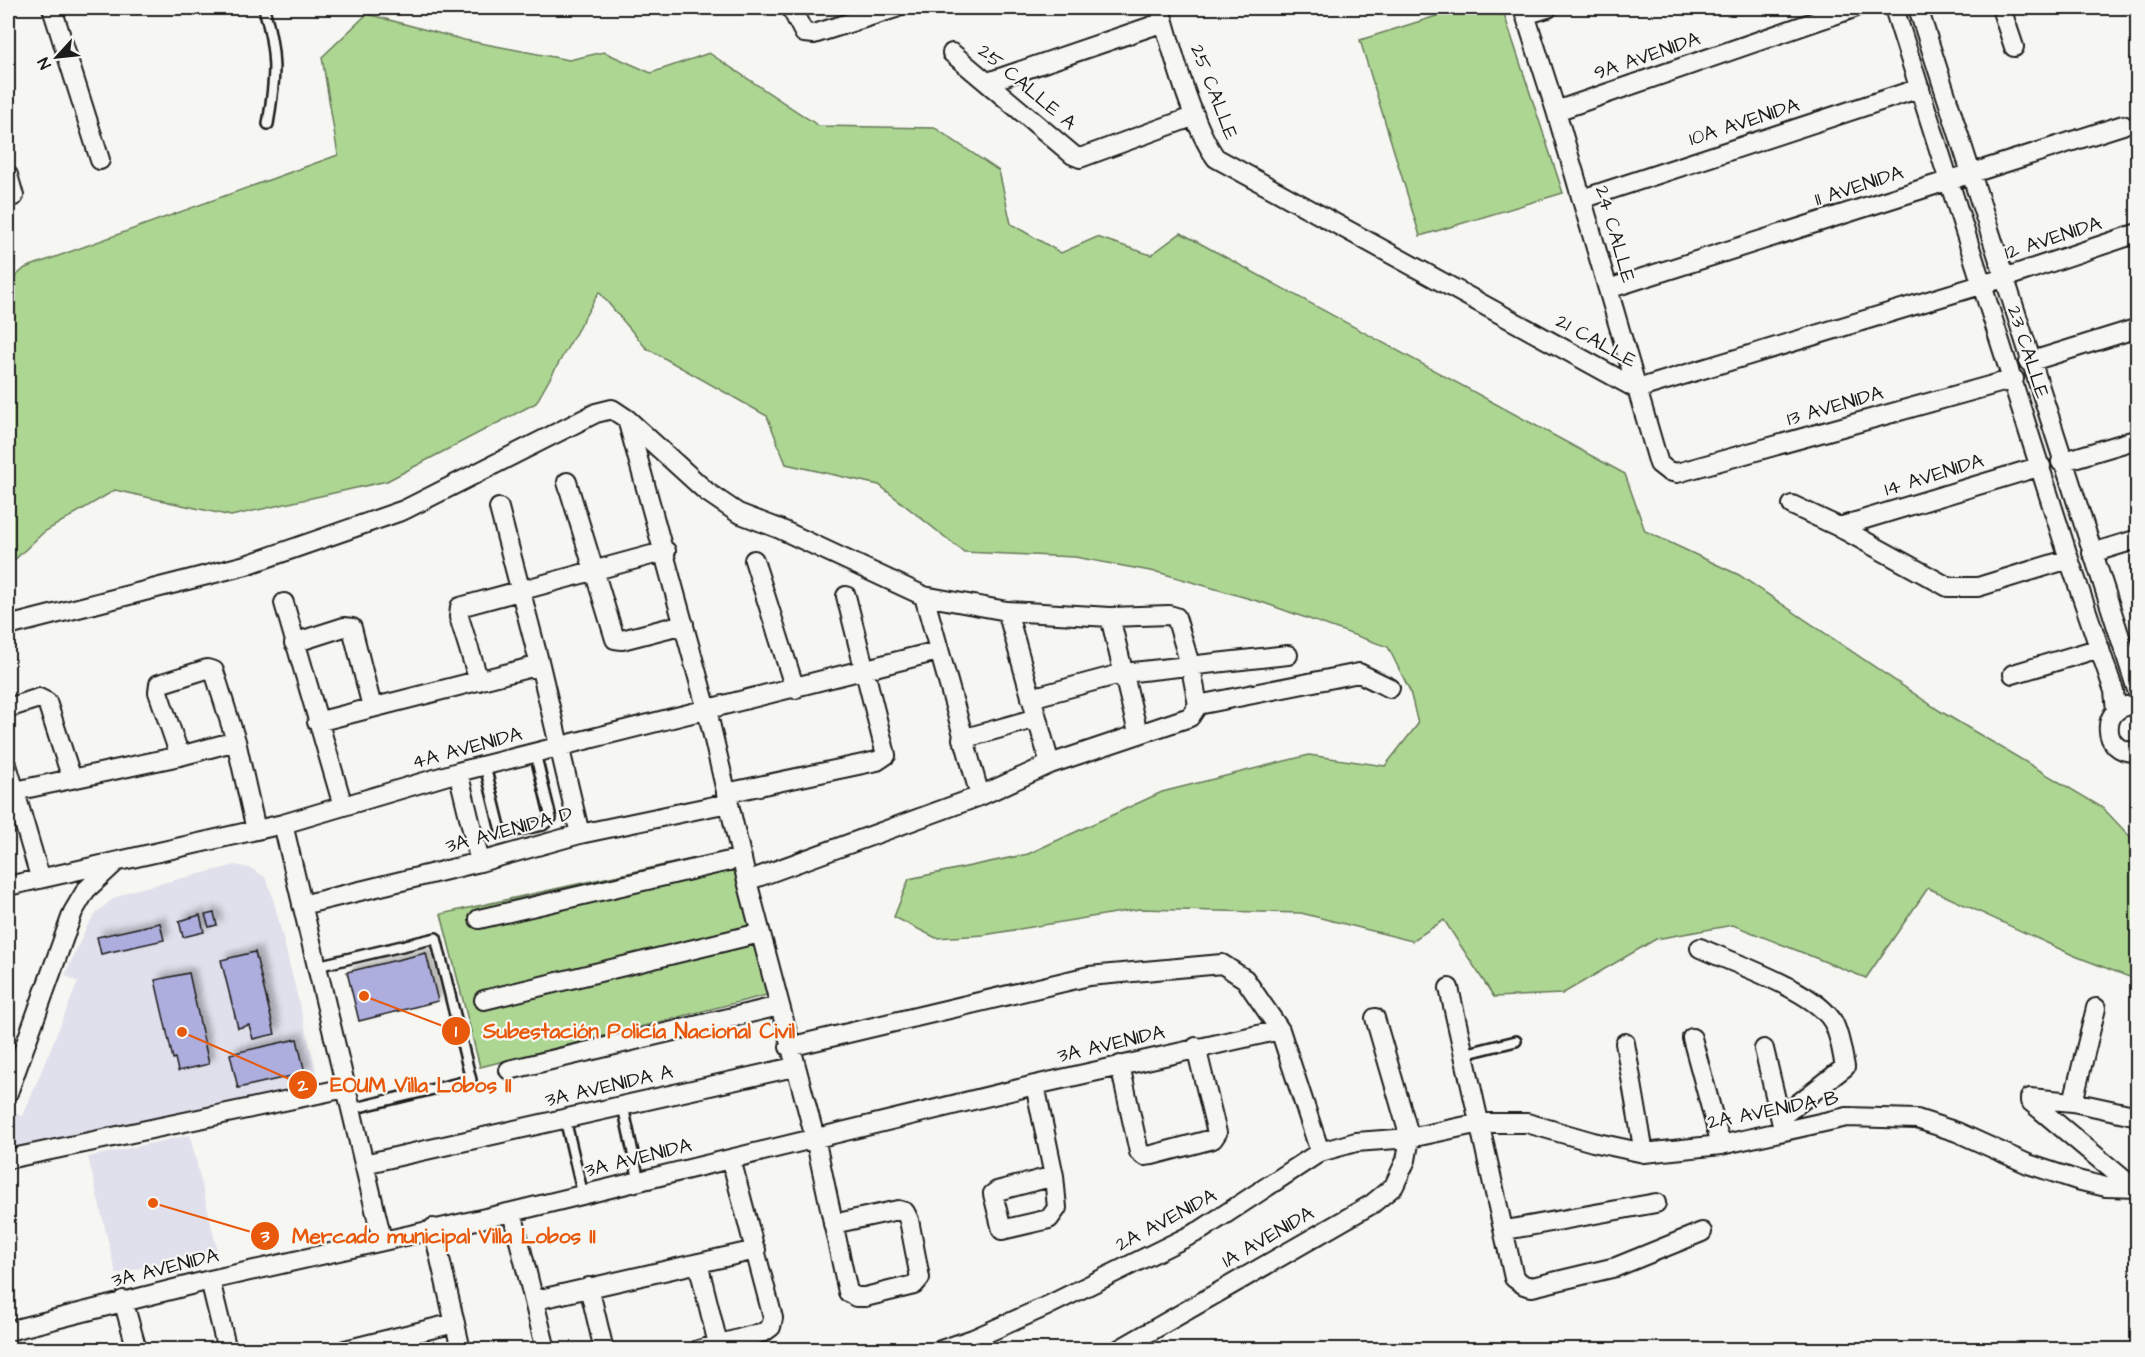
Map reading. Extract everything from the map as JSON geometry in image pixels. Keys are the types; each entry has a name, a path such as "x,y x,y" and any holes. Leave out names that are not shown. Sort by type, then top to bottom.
{"street":[{"path":"52,8 100,160"},
{"path":"791,8 804,33 814,34 896,8"},
{"path":"1524,11 1548,8"},
{"name":"9A AVENIDA","path":"1556,111 1854,8"},
{"name":"23 CALLE","path":"1894,8 2069,559 2114,692 2116,711"},
{"name":"23 CALLE","path":"1918,8 2061,462 2092,553 2129,644 2138,693"},
{"path":"2001,8 2014,47"},
{"name":"24 CALLE","path":"1524,11 1556,111 1659,464 1668,471"},
{"path":"988,82 1162,15"},
{"name":"25 CALLE","path":"1162,15 1207,146 1216,158"},
{"name":"25 CALLE A","path":"952,53 1073,155 1080,158 1196,116"},
{"name":"10A AVENIDA","path":"1582,200 1920,88"},
{"name":"11 AVENIDA","path":"1608,289 2123,125"},
{"name":"21 CALLE","path":"1216,158 1637,389 1983,284"},
{"path":"8,175 14,196"},
{"name":"12 AVENIDA","path":"1983,284 2138,233"},
{"path":"2029,362 2138,328"},
{"name":"13 AVENIDA","path":"1668,471 1677,473 2014,380"},
{"path":"8,626 246,565 404,510 596,413 612,409 627,419 707,492 738,513 780,529 924,596 1007,611 1110,617 1169,615 1176,617 1191,668 1198,705 1190,717 1050,764 980,796 747,881"},
{"path":"627,419 666,551 707,710 747,881 814,1138 848,1292 856,1297 915,1285 920,1278 909,1220 905,1212 898,1210 833,1224"},
{"path":"2061,462 2138,439"},
{"name":"14 AVENIDA","path":"1839,526 2041,466"},
{"path":"567,482 592,571 615,639 622,640 684,624"},
{"path":"1792,505 1839,526 1948,587 1978,587 2069,559"},
{"path":"499,508 540,665 580,834"},
{"path":"2092,553 2138,539"},
{"path":"479,681 459,617 460,607 666,551"},
{"path":"754,560 795,688"},
{"path":"846,596 866,672"},
{"path":"924,596 962,739 980,796"},
{"path":"284,603 343,806"},
{"path":"1007,611 1050,764"},
{"path":"1110,617 1138,733"},
{"path":"294,643 344,627 352,628 372,706"},
{"path":"2013,674 2100,648"},
{"name":"4A AVENIDA","path":"8,886 284,824 458,772 866,672 938,651"},
{"path":"1031,698 1124,673 1191,668 1288,655"},
{"path":"317,722 372,706 540,665"},
{"path":"180,756 158,692 159,684 167,679 207,669 214,671 236,741 256,830"},
{"name":"3A AVENIDA D","path":"303,905 878,761 886,755 866,672"},
{"path":"1198,705 1359,673 1390,688"},
{"path":"8,708 39,698 47,702 72,779"},
{"path":"2138,706 2124,706 2116,711 2110,719 2109,736 2122,750 2138,751"},
{"path":"962,739 1037,718"},
{"path":"15,791 180,756 236,741"},
{"path":"8,768 40,877"},
{"path":"458,772 480,862"},
{"path":"284,824 382,1239"},
{"path":"479,919 742,858"},
{"path":"8,1093 73,912 86,890 118,861"},
{"path":"484,1000 760,933"},
{"path":"1700,948 1794,990 1823,1009 1833,1022 1845,1067 1782,1124 1764,1049"},
{"path":"789,1047 1089,976 1222,964 1245,979 1280,1030 1320,1152"},
{"path":"1449,988 1506,1230 1514,1278 1532,1287 1616,1267 1702,1232"},
{"path":"509,1070 779,1006"},
{"path":"2073,1102 2096,1008"},
{"path":"1374,1018 1410,1138"},
{"name":"3A AVENIDA","path":"8,1331 123,1300 382,1239 512,1212 1035,1085 1196,1047 1280,1030"},
{"path":"1692,1038 1721,1145"},
{"path":"1625,1043 1644,1153"},
{"path":"1120,1065 1139,1152 1144,1156 1152,1155 1213,1139 1217,1133 1196,1047"},
{"name":"3A AVENIDA A","path":"364,1164 794,1067"},
{"path":"1035,1085 1054,1176"},
{"path":"8,1159 346,1088"},
{"path":"2136,1188 2030,1101 2030,1098 2073,1102 2138,1116"},
{"name":"2A AVENIDA B","path":"1410,1138 1480,1123 1527,1123 1593,1142 1644,1153 1721,1145 1782,1124 1847,1117 1917,1119 1957,1132 2028,1164 2077,1180 2106,1187 2136,1188"},
{"name":"2A AVENIDA","path":"941,1350 973,1339 1047,1306 1201,1230 1320,1152 1356,1142 1410,1138"},
{"name":"1A AVENIDA","path":"1118,1350 1372,1204 1394,1186 1406,1160 1410,1138"},
{"path":"698,1350 764,1332 771,1327 773,1318 731,1159"},
{"path":"1506,1230 1656,1203"},
{"path":"512,1212 536,1300 546,1350"},
{"path":"433,1228 461,1350"},
{"path":"536,1300 756,1250"},
{"path":"698,1263 718,1344"},
{"path":"210,1280 227,1350"},
{"path":"589,1287 604,1350"},
{"path":"123,1300 137,1350"},
{"path":"345,1350 405,1342 455,1323"}],"lane":[{"path":"264,8 274,44 275,83 268,124"},
{"path":"484,766 501,831 505,833 543,825 551,818 535,753"},
{"path":"317,966 436,938 471,1080 351,1109"},
{"path":"1464,1054 1516,1041"},
{"path":"623,1106 639,1181"},
{"path":"565,1119 583,1195"}],"shaded area":[{"path":"236,865 252,869 265,877 272,894 319,1083 8,1156 8,1127 13,1113 23,1116 78,982 65,975 87,926 98,911 113,899 130,891"},
{"path":"190,1135 217,1249 116,1274 88,1157"}],"green space":[{"path":"1462,8 1502,8 1563,193 1420,236 1360,40"},
{"path":"367,14 464,40 569,60 604,52 651,73 709,53 819,126 935,128 999,171 1011,224 1061,253 1097,237 1151,255 1181,233 1625,474 1645,531 1739,575 1940,711 2103,808 2137,844 2137,980 2075,956 1928,888 1866,978 1733,925 1656,939 1562,994 1494,997 1444,920 1412,941 1301,913 1139,909 984,935 936,938 894,917 909,879 1028,854 1162,792 1309,755 1385,766 1418,724 1410,691 1388,647 1264,603 1161,573 1075,557 964,552 879,485 786,464 767,416 646,348 599,292 536,403 387,481 231,516 115,490 44,532 8,566 8,283 25,268 338,155 322,57"},
{"path":"729,851 767,995 480,1067 441,914"}],"building":[{"path":"214,913 217,925 209,927 205,915"},
{"path":"200,915 204,932 183,937 179,921"},
{"path":"160,923 164,940 101,954 97,937"},
{"path":"255,952 275,1034 253,1039 249,1025 238,1028 221,960"},
{"path":"426,953 438,1001 359,1021 347,972"},
{"path":"189,973 209,1064 178,1071 175,1058 173,1059 155,980"},
{"path":"297,1039 305,1073 238,1088 230,1054"}],"place":[{"name":"Subestación Policía Nacional Civil","path":"364,996"},
{"name":"EOUM Villa Lobos II","path":"182,1032"},
{"name":"Mercado municipal Villa Lobos II","path":"153,1203"}]}
